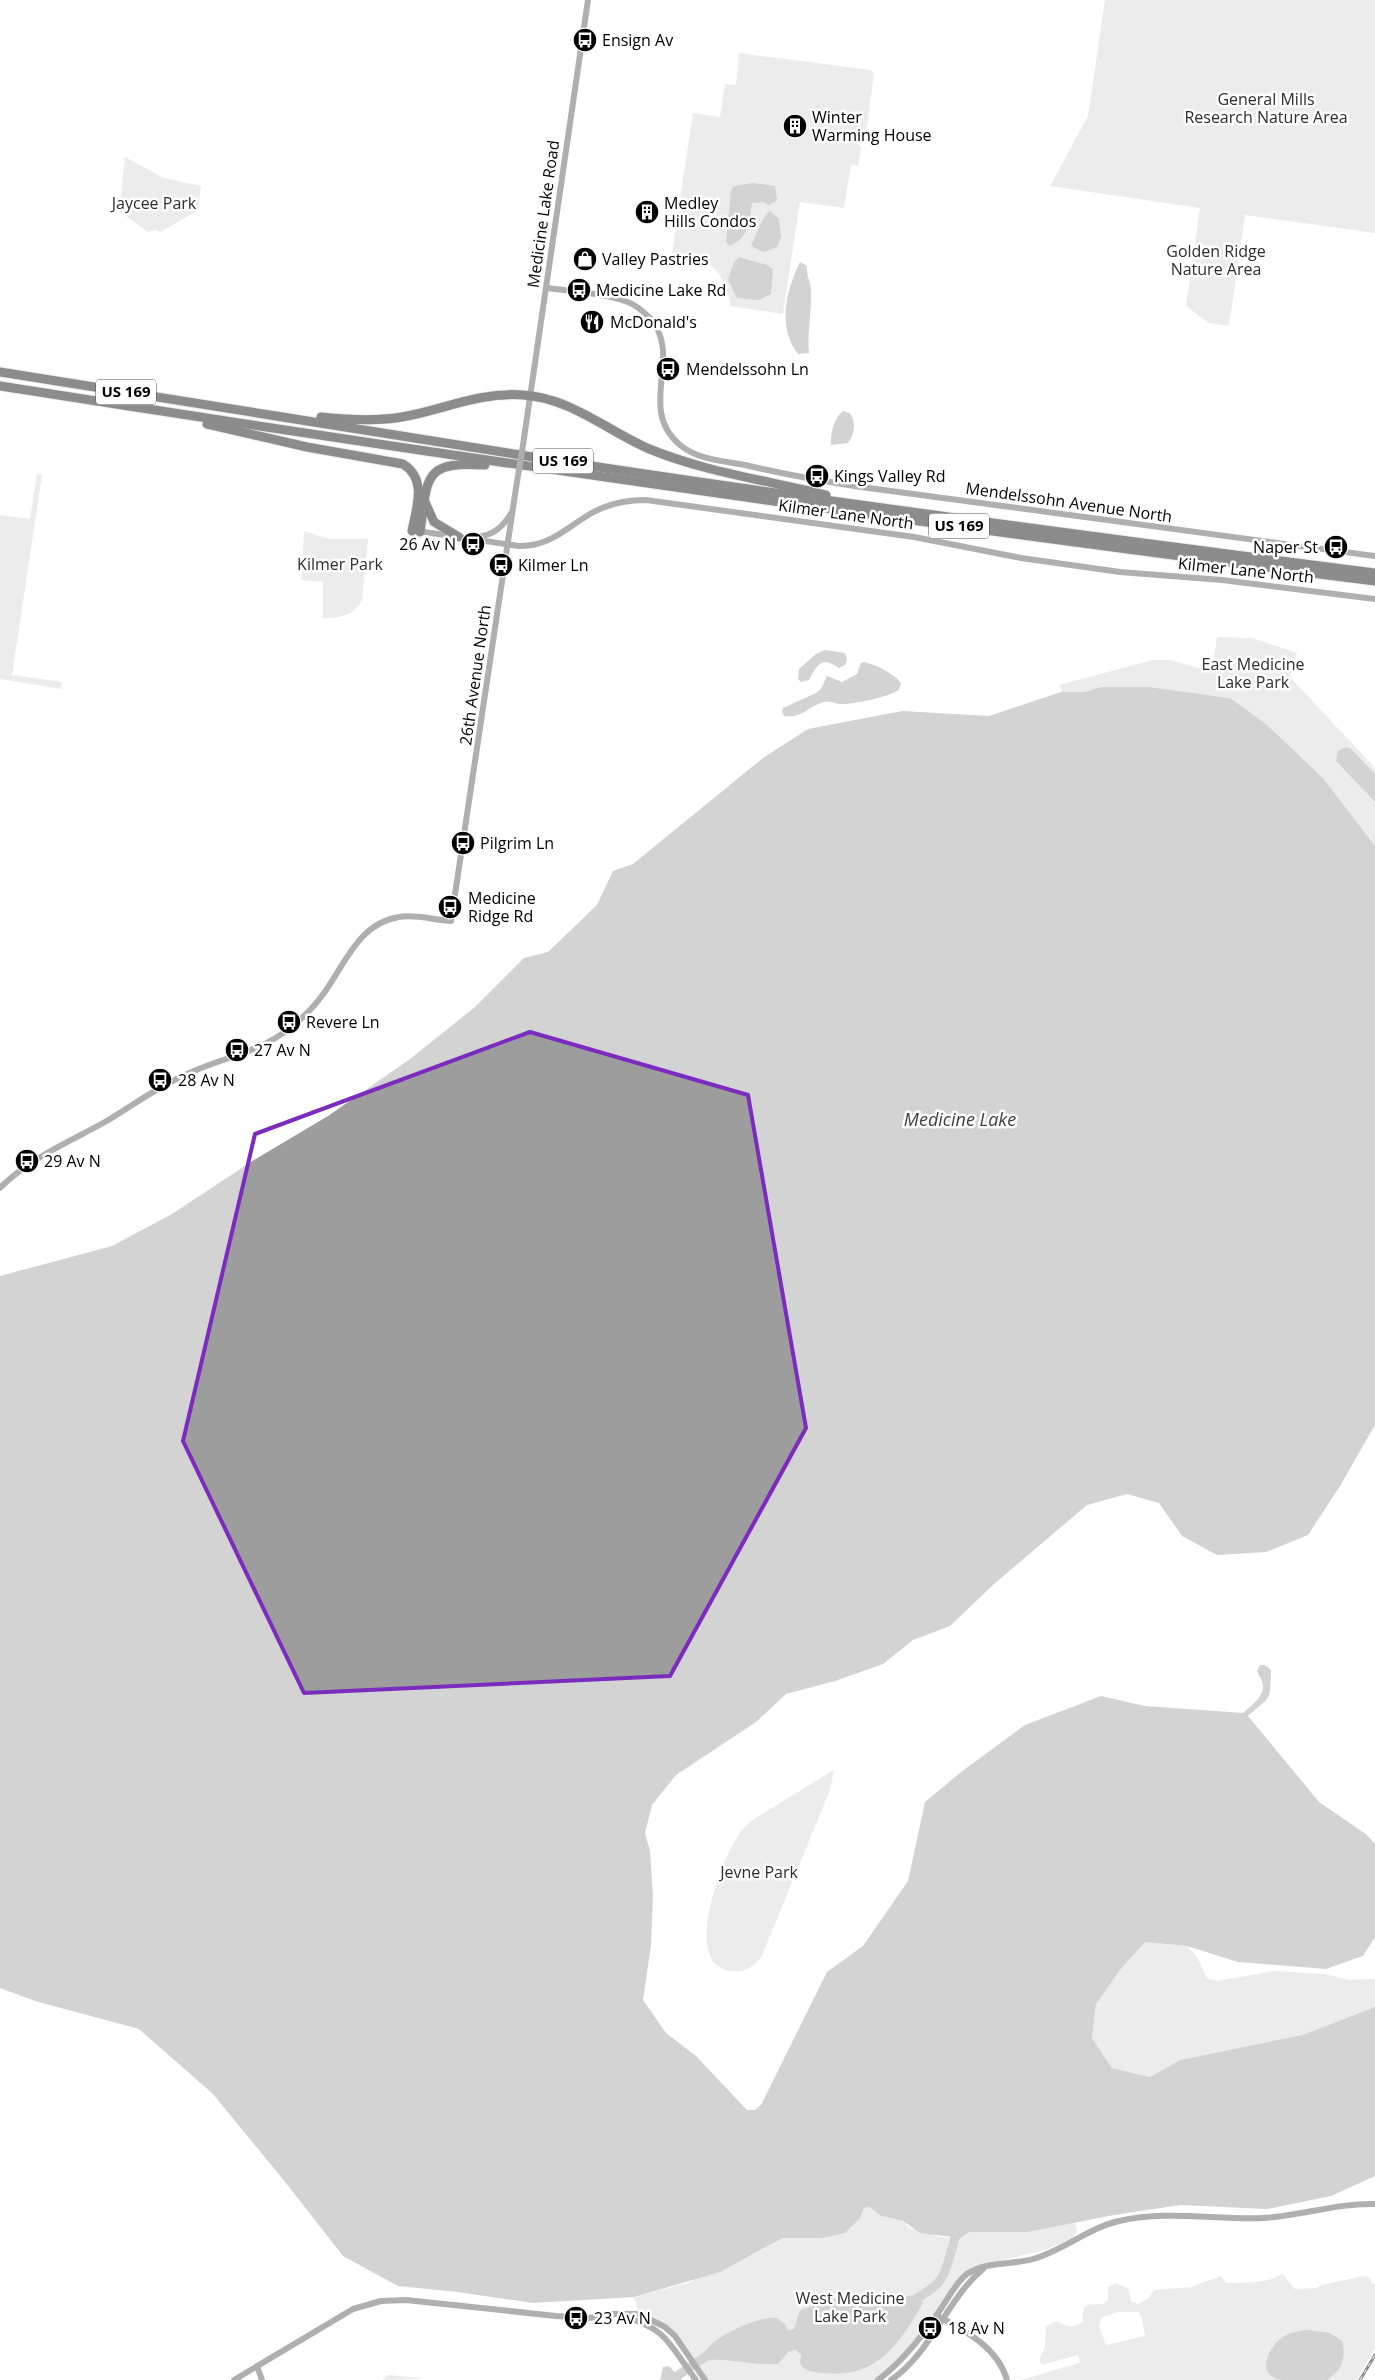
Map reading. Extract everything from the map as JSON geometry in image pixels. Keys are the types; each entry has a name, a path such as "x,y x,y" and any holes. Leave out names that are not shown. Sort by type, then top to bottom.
{"highway":[{"name":"US 169","path":"0,372 549,459 1158,546 1375,573"},
{"name":"US 169","path":"0,386 544,468 1152,553 1375,581"},
{"path":"251,411 381,420 411,415 483,396 530,396 572,407 646,447 694,465 875,506"},
{"path":"179,414 200,422 307,447 402,464 411,469 417,478 416,531"},
{"path":"416,531 428,483 440,468 458,463 544,468"},
{"path":"425,497 426,506 434,522 464,537"}],"street":[{"name":"Medicine Lake Road","path":"524,433 588,0"},
{"name":"Mendelssohn Avenue North","path":"546,288 612,298 635,306 647,315 656,327 663,346 664,357 659,401 663,421 680,445 706,457 807,479 861,487 1375,556"},
{"name":"26th Avenue North","path":"0,1188 34,1160 117,1114 156,1089 197,1069 252,1050 290,1028 324,994 359,940 377,925 390,919 410,916 451,921 524,433"},
{"name":"Kilmer Lane North","path":"416,531 526,546 545,542 592,513 606,507 620,502 646,500 914,537 1021,558 1120,572 1222,580 1375,598"},
{"path":"464,537 485,536 497,531 505,524 514,509"},
{"path":"878,2380 910,2351 968,2274 986,2267 1033,2259 1097,2228 1132,2218 1170,2215 1264,2218 1349,2204 1375,2204"},
{"path":"891,2380 916,2356 944,2319 959,2294 986,2267"},
{"path":"234,2380 354,2309 381,2300 406,2300 589,2318 612,2314 639,2314 665,2326 675,2336 695,2376 705,2380"},
{"path":"937,2315 988,2348 998,2360 1007,2380"},
{"path":"257,2366 262,2380"}],"highlighted area":[{"path":"530,1032 748,1095 806,1428 670,1676 304,1693 183,1441 255,1134"}],"green space":[{"name":"General Mills Research Nature Area","path":"1105,0 1375,0 1375,233 1245,215 1229,326 1209,323 1186,306 1200,208 1050,186 1088,116"},
{"path":"739,53 871,70 874,74 867,126 859,145 861,147 858,166 851,165 844,208 800,202 783,314 730,306 724,283 715,269 696,257 672,253 693,113 720,117 725,84 736,85"},
{"name":"Jaycee Park","path":"125,157 164,178 201,186 198,210 161,232 155,230 148,232 119,211"},
{"path":"37,474 42,475 12,675 62,682 61,689 0,679 0,515 30,519"},
{"name":"Kilmer Park","path":"304,531 329,539 368,539 362,600 351,613 341,617 323,618 323,582 301,580"},
{"name":"East Medicine Lake Park","path":"1217,637 1252,638 1297,653 1290,677 1375,768 1375,846 1323,778 1266,724 1230,698 1149,687 1101,687 1084,692 1061,692 1060,685 1152,660 1170,660 1206,670 1213,664"},
{"name":"Jevne Park","path":"834,1770 830,1790 761,1958 751,1967 740,1971 731,1971 716,1965 709,1951 707,1933 709,1912 722,1869 729,1851 738,1836 757,1817"},
{"path":"1145,1942 1187,1946 1197,1957 1207,1978 1216,1981 1275,1971 1325,1974 1349,1980 1375,1979 1375,2007 1302,2035 1180,2060 1150,2077 1112,2068 1092,2038 1096,2004 1120,1970"},
{"name":"West Medicine Lake Park","path":"871,2207 881,2216 903,2221 910,2228 940,2237 960,2238 970,2232 1028,2232 1073,2223 1076,2225 1077,2232 1072,2238 1045,2250 973,2267 910,2351 877,2380 705,2380 675,2336 639,2314 634,2297 687,2283 751,2256 783,2238 822,2238 860,2218 864,2208"},
{"path":"1283,2274 1295,2289 1316,2288 1363,2276 1369,2277 1372,2283 1375,2284 1375,2348 1357,2380 1327,2380 1335,2374 1340,2366 1344,2348 1267,2356 1266,2364 1268,2370 1280,2380 1020,2380 1080,2363 1078,2355 1042,2365 1039,2360 1045,2347 1046,2326 1057,2321 1070,2326 1083,2322 1083,2310 1085,2307 1103,2304 1108,2300 1108,2287 1116,2283 1129,2289 1131,2301 1138,2304 1149,2298 1154,2290 1191,2287 1221,2276 1226,2283 1242,2283 1268,2280","holes":["1118,2312 1139,2312 1145,2336 1106,2345 1099,2326 1101,2318"]},
{"path":"388,2375 420,2378 422,2379 382,2380"}],"water":[{"path":"753,183 775,186 777,200 769,205 763,202 752,203 749,223 745,233 737,242 730,246 726,242 731,190 734,186"},
{"path":"770,211 779,219 781,237 777,247 763,252 751,246 762,222"},
{"path":"739,257 767,265 773,269 771,294 759,300 737,298 728,280 733,264"},
{"path":"800,262 807,266 811,297 809,353 798,354 787,332 786,308 791,285"},
{"path":"843,411 850,413 852,417 854,428 852,436 848,443 831,445 833,426"},
{"path":"825,650 845,653 847,659 845,665 839,668 824,662 818,666 809,680 801,682 798,679 799,669 816,654"},
{"path":"864,662 879,667 894,676 901,683 899,690 879,698 855,703 823,702 795,716 784,716 783,708 816,693 821,689 827,676 842,682 857,674 861,663"},
{"name":"Medicine Lake","path":"1101,687 1149,687 1230,698 1266,724 1323,778 1375,846 1375,1425 1340,1486 1308,1535 1266,1552 1217,1555 1182,1536 1159,1503 1127,1494 1087,1505 994,1584 950,1626 913,1640 883,1664 835,1681 786,1694 756,1722 676,1775 652,1805 645,1833 650,1851 653,1896 651,1945 643,2000 666,2033 696,2056 747,2110 755,2110 761,2105 827,1972 863,1946 908,1881 925,1802 961,1772 1025,1725 1101,1696 1145,1706 1243,1713 1261,1694 1263,1684 1257,1671 1260,1665 1265,1665 1271,1670 1268,1698 1248,1716 1319,1802 1367,1835 1375,1844 1375,1937 1363,1956 1326,1969 1238,1962 1187,1946 1145,1942 1120,1970 1096,2004 1092,2038 1112,2068 1150,2077 1180,2060 1302,2035 1375,2007 1375,2176 1331,2196 1267,2209 1180,2205 1114,2215 1028,2232 970,2232 960,2238 920,2233 903,2221 881,2216 870,2207 864,2208 860,2218 845,2233 822,2238 783,2238 720,2272 634,2297 533,2303 458,2292 398,2286 343,2256 213,2094 139,2029 35,2001 0,1988 0,1276 112,1246 172,1214 254,1160 328,1116 410,1059 475,1007 524,958 548,952 597,905 613,871 633,864 763,758 808,729 902,711 989,716 1061,692 1084,692"},
{"path":"1346,747 1350,748 1375,774 1375,802 1336,761 1338,751"},
{"path":"879,2295 900,2297 916,2295 923,2303 895,2345 884,2356 858,2370 842,2373 810,2371 800,2363 801,2355 796,2350 789,2351 778,2364 707,2360 703,2355 715,2341 736,2329 758,2320 777,2318 785,2324 788,2330 794,2329 802,2309 834,2299"},
{"path":"1306,2330 1330,2333 1342,2341 1344,2353 1340,2368 1327,2380 1281,2380 1273,2377 1268,2372 1266,2366 1273,2346 1284,2336"},
{"path":"669,2366 682,2380 660,2380 663,2367"}],"waterway":[{"path":"909,2303 930,2290 941,2279 960,2226"},
{"path":"671,2380 714,2351"}],"railway":[{"path":"1360,2380 1375,2355"}],"place":[{"name":"Ensign Av","path":"585,40"},
{"name":"Winter Warming House","path":"795,126"},
{"name":"Medley Hills Condos","path":"647,212"},
{"name":"Valley Pastries","path":"585,259"},
{"name":"Medicine Lake Rd","path":"579,290"},
{"name":"McDonald's","path":"592,322"},
{"name":"Mendelssohn Ln","path":"668,369"},
{"name":"Kings Valley Rd","path":"817,476"},
{"name":"26 Av N","path":"473,544"},
{"name":"Naper St","path":"1336,547"},
{"name":"Kilmer Ln","path":"501,565"},
{"name":"Pilgrim Ln","path":"463,843"},
{"name":"Medicine Ridge Rd","path":"450,907"},
{"name":"Revere Ln","path":"289,1022"},
{"name":"27 Av N","path":"237,1050"},
{"name":"28 Av N","path":"160,1080"},
{"name":"29 Av N","path":"27,1161"},
{"name":"23 Av N","path":"576,2318"},
{"name":"18 Av N","path":"930,2328"}],"park label":[{"name":"Golden Ridge Nature Area","path":"1216,260"}]}
